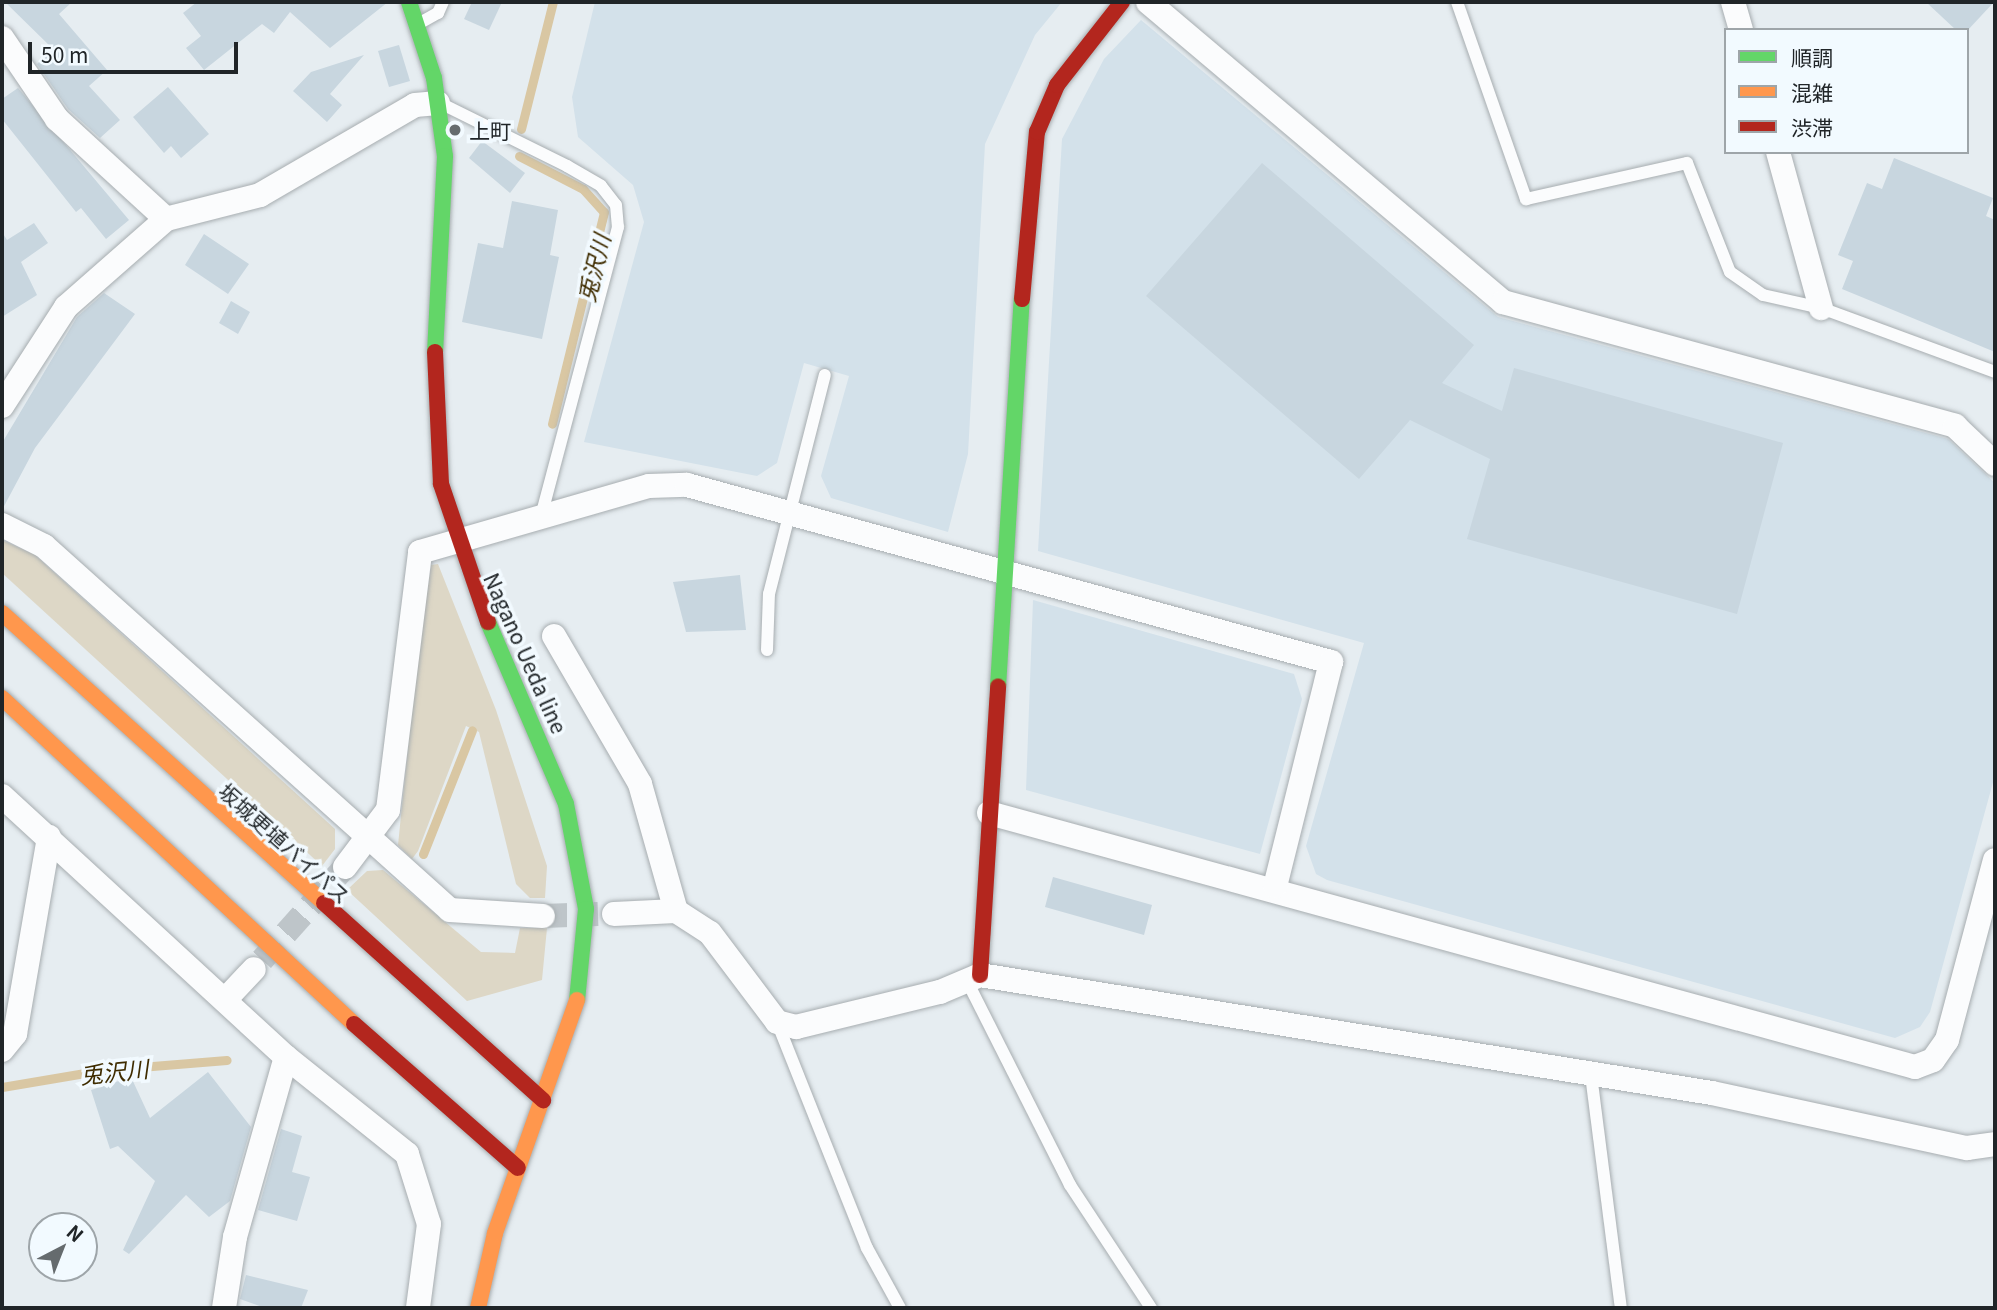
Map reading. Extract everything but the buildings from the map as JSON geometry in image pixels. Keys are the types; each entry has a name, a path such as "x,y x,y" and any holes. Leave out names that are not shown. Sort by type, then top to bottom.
{"main road":[{"name":"Nagano Ueda line","path":"409,2 418,24 438,103 446,175 433,399 454,539 545,749 583,877 583,968 543,1100 518,1168 478,1308"},
{"path":"974,979 989,813 1004,568 1037,132 1068,66 1122,2"},
{"name":"坂城更埴バイパス","path":"2,613 543,1100"},
{"path":"2,698 318,993 518,1168"}],"street":[{"path":"1148,2 1503,302 1955,426 1995,464"},
{"path":"1733,2 1740,28"},
{"path":"2,38 57,119 166,219"},
{"path":"2,406 66,307 166,219 260,195 415,105 438,103"},
{"path":"1779,154 1821,308"},
{"path":"345,867 388,810 415,564 424,549 542,513 649,486 687,485 1004,568 1331,662 1275,886"},
{"path":"2,525 44,546 450,910 543,916"},
{"path":"554,636 640,784 676,911"},
{"path":"2,796 286,1057 407,1154 429,1224 418,1308"},
{"path":"989,813 1275,886 1915,1066 1933,1060 1947,1040 1995,860"},
{"path":"2,1050 15,1034 49,837"},
{"path":"614,914 676,911 710,933 777,1022 796,1027 974,979 1712,1093 1967,1148 1995,1144"},
{"path":"225,1000 254,969"},
{"path":"224,1308 235,1237 286,1057"}],"lane":[{"path":"418,24 443,2"},
{"path":"1457,2 1526,199 1686,163 1730,272 1763,295 1821,308 1995,372"},
{"path":"438,103 567,166 601,186 616,205 618,226 542,513"},
{"path":"767,650 769,594 825,374"},
{"path":"974,979 1070,1185 1151,1308"},
{"path":"777,1022 867,1248 900,1308"},
{"path":"1591,1075 1621,1308"}],"shaded area":[{"path":"595,2 1062,2 1035,35 985,144 968,454 948,532 831,498 821,476 849,376 804,363 777,463 757,476 584,442 644,222 633,185 578,137 572,97"},
{"path":"1141,20 1498,317 1948,439 1995,483 1995,775 1930,1012 1920,1027 1895,1038 1327,880 1316,874 1306,846 1364,643 1038,551 1062,139 1104,59"},
{"path":"2,540 35,555 335,829 335,849 322,866 2,573"},
{"path":"438,564 496,710 547,866 545,898 530,898 516,884 479,732 466,726 418,851 412,859 398,845 417,660 431,565"},
{"path":"1033,600 1294,674 1302,699 1260,854 1026,790"},
{"path":"383,870 481,952 515,953 520,928 547,928 542,980 467,1001 347,890 367,871"}],"waterway":[{"name":"兎沢川","path":"521,129 553,2"},
{"name":"兎沢川","path":"519,156 583,189 604,212 552,424"},
{"name":"兎沢川","path":"423,854 472,730"},
{"name":"兎沢川","path":"2,1087 103,1070 227,1060"}],"tunnel":[{"path":"262,960 345,867"},
{"path":"543,916 598,914"}],"traffic: fast":[{"path":"409,2 434,78 445,156 435,352"},
{"path":"998,687 1022,299"},
{"path":"488,622 566,804 586,909 577,1000"}],"traffic: slow":[{"path":"2,613 324,903"},
{"path":"2,698 354,1024"},
{"path":"478,1308 495,1233 577,1000"}],"traffic: jam":[{"path":"1022,299 1037,132 1057,85 1122,2"},
{"path":"435,352 441,484 488,622"},
{"path":"980,975 998,687"},
{"path":"324,903 543,1100"},
{"path":"354,1024 518,1168"}],"place":[{"name":"上町","path":"455,130"}]}
